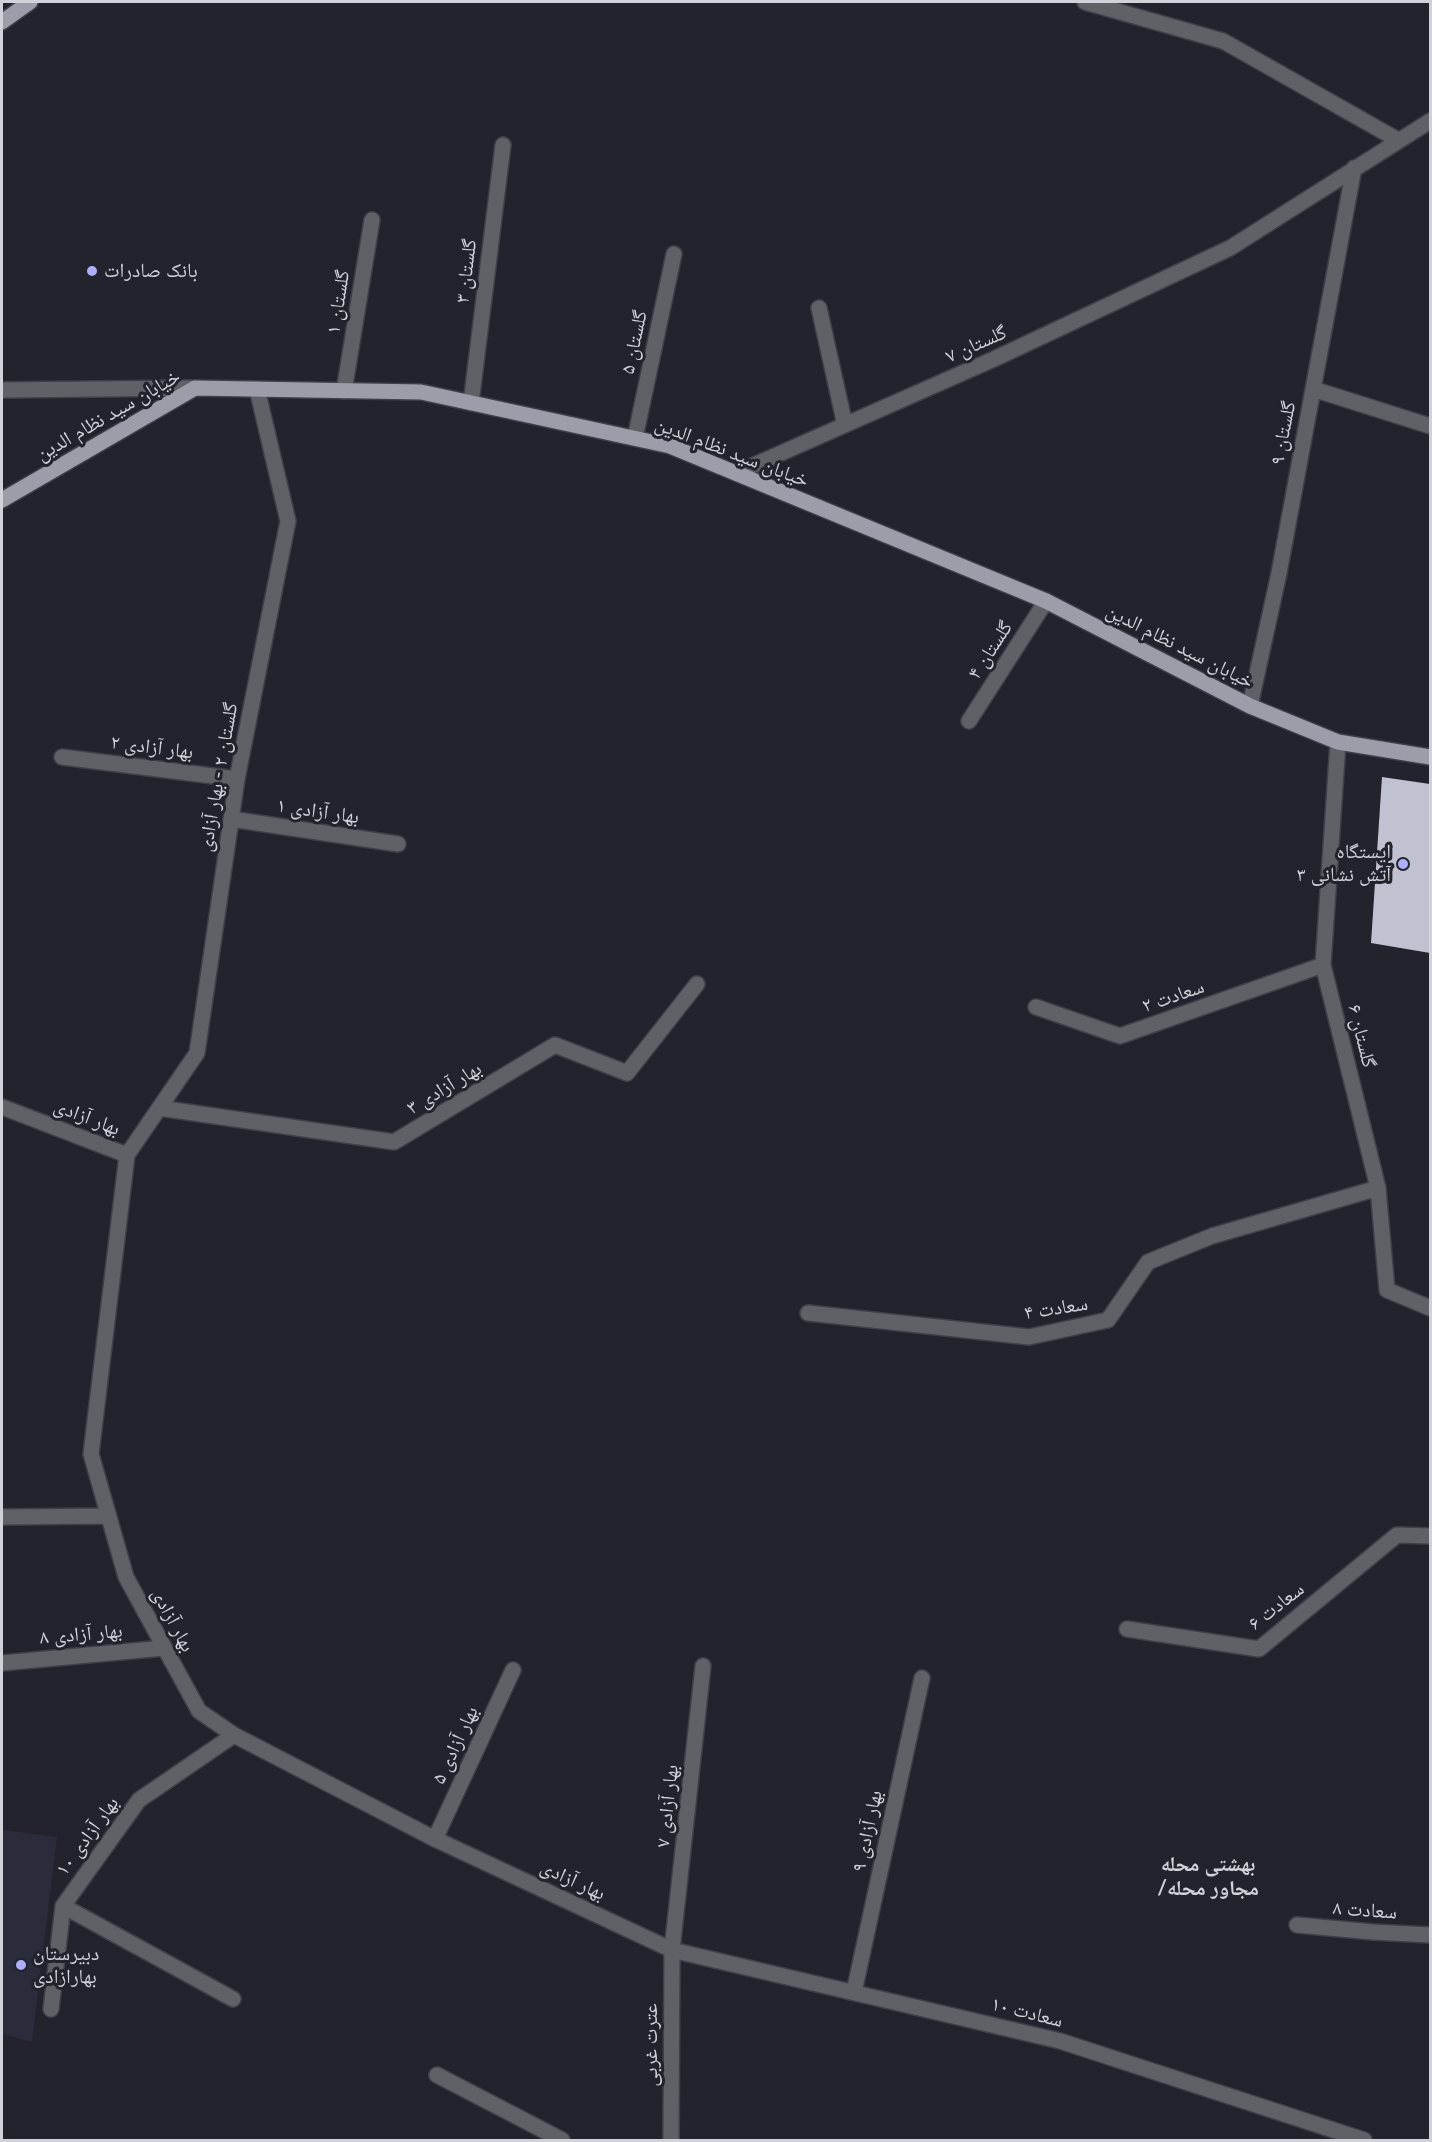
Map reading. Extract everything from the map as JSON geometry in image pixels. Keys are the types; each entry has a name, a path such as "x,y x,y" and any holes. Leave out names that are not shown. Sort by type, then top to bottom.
{"main road":[{"path":"2,22 30,2"},
{"name":"خیابان سید نظام الدین","path":"2,500 195,388 421,392 670,446 1046,601 1250,706 1338,742 1431,757"}],"street":[{"path":"1085,2 1223,41 1398,140"},
{"name":"گلستان ۷","path":"736,473 994,359 1230,248 1431,121"},
{"name":"گلستان ۳","path":"471,403 503,145"},
{"name":"گلستان ۹","path":"1250,706 1279,573 1354,168"},
{"name":"گلستان ۱","path":"344,390 372,220"},
{"name":"گلستان ۵","path":"634,438 674,254"},
{"path":"819,308 845,425"},
{"path":"2,390 195,388"},
{"name":"گلستان ۲ - بهار آزادی","path":"127,1155 197,1053 237,779 288,521 257,389"},
{"path":"1313,389 1431,426"},
{"name":"گلستان ۴","path":"969,721 1046,601"},
{"name":"گلستان ۶","path":"1338,742 1323,965 1378,1188 1387,1290 1431,1308"},
{"name":"بهار آزادی ۲","path":"62,757 237,779"},
{"name":"بهار آزادی ۱","path":"231,819 398,844"},
{"name":"سعادت ۲","path":"1036,1007 1120,1036 1323,965"},
{"name":"بهار آزادی ۳","path":"159,1108 394,1142 555,1046 627,1073 697,984"},
{"name":"بهار آزادی","path":"2,1107 127,1155 91,1454 126,1577 199,1711 234,1735 435,1839 672,1950"},
{"name":"سعادت ۴","path":"808,1312 1029,1337 1108,1320 1148,1263 1212,1236 1378,1188"},
{"path":"2,1517 109,1516"},
{"name":"سعادت ۶","path":"1127,1629 1259,1648 1397,1535 1431,1536"},
{"name":"بهار آزادی ۸","path":"2,1663 164,1648"},
{"name":"بهار آزادی ۷","path":"672,1950 703,1666"},
{"name":"بهار آزادی ۵","path":"435,1839 513,1670"},
{"name":"بهار آزادی ۹","path":"854,1992 922,1678"},
{"name":"بهار آزادی ۱۰","path":"51,2009 63,1906 139,1800 234,1735"},
{"path":"63,1906 233,1999"},
{"name":"سعادت ۸","path":"1297,1925 1431,1935"},
{"name":"سعادت ۱۰","path":"672,1950 1060,2041 1364,2140"},
{"name":"عترت غربی","path":"672,1950 672,2140"},
{"path":"437,2075 562,2140"}],"shaded area":[{"name":"دبیرستان بهارازادی","path":"2,1830 57,1837 32,2042 2,2034"}],"building":[{"name":"ایستگاه آتش نشانی ۳","path":"1382,777 1430,784 1430,953 1371,943"}],"place":[{"name":"بانک صادرات","path":"92,271"},
{"name":"ایستگاه آتش نشانی ۳","path":"1403,864"},
{"name":"دبیرستان بهارازادی","path":"21,1965"}],"district":[{"name":"بهشتی محله /مجاور محله","path":"1208,1876"}]}
